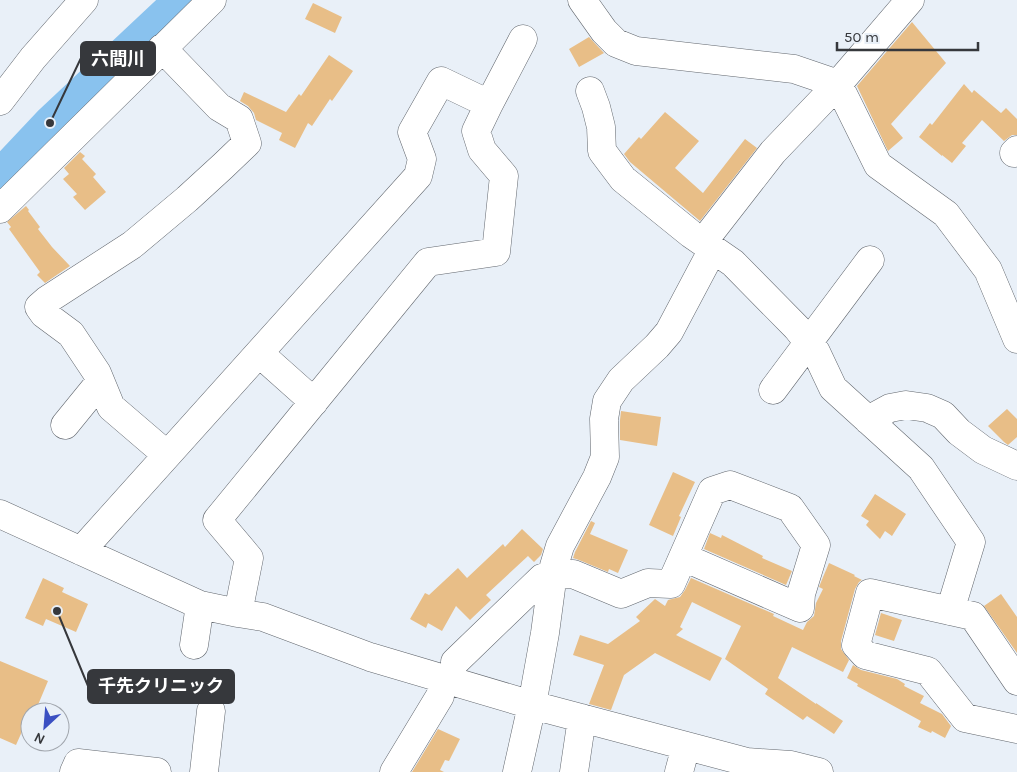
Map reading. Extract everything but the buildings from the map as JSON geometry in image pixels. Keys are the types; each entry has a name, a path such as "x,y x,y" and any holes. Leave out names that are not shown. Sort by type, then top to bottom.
{"street":[{"path":"0,101 33,58 84,0"},
{"path":"0,209 212,0"},
{"path":"582,0 604,31 616,43 636,51 794,69 838,84 878,165 946,214 988,270 1017,339"},
{"path":"517,772 545,633 554,566 560,546 597,477 605,457 604,419 608,401 622,380 669,332 708,245 773,152 838,84 910,0"},
{"path":"238,613 249,558 217,520 428,262 496,252 504,176 482,150 476,131 523,39"},
{"path":"162,48 219,107 239,119 247,142 187,199 132,245 39,307 44,314 71,334 97,373 111,407 167,455"},
{"path":"81,551 418,176 422,159 412,132 441,80 489,104"},
{"path":"590,91 601,127 602,151 623,179 691,234 733,263 809,343 816,352 833,388 921,468 971,542 950,610"},
{"path":"773,390 870,260"},
{"path":"259,353 314,402"},
{"path":"65,425 100,382"},
{"path":"868,420 890,408 906,405 927,408 943,416 959,432 983,450 1017,466"},
{"path":"455,662 542,578 552,575 573,574 621,594 648,583 671,584 712,491 730,485 790,508 816,545 801,594 800,608 683,557"},
{"path":"0,514 200,604 263,617 370,657 532,705 748,762 754,767 791,765 819,772"},
{"path":"1017,681 973,616 870,593 856,645 865,655 928,671 965,718 1017,729"},
{"path":"194,645 200,604"},
{"path":"394,772 440,696"},
{"path":"204,772 211,711"},
{"path":"574,772 582,718"},
{"path":"679,772 686,746"},
{"path":"74,772 78,763 157,772"}],"waterway":[{"path":"0,176 50,123 181,0"}],"place":[{"name":"六間川","path":"50,123"},
{"name":"千先クリニック","path":"57,611"}]}
